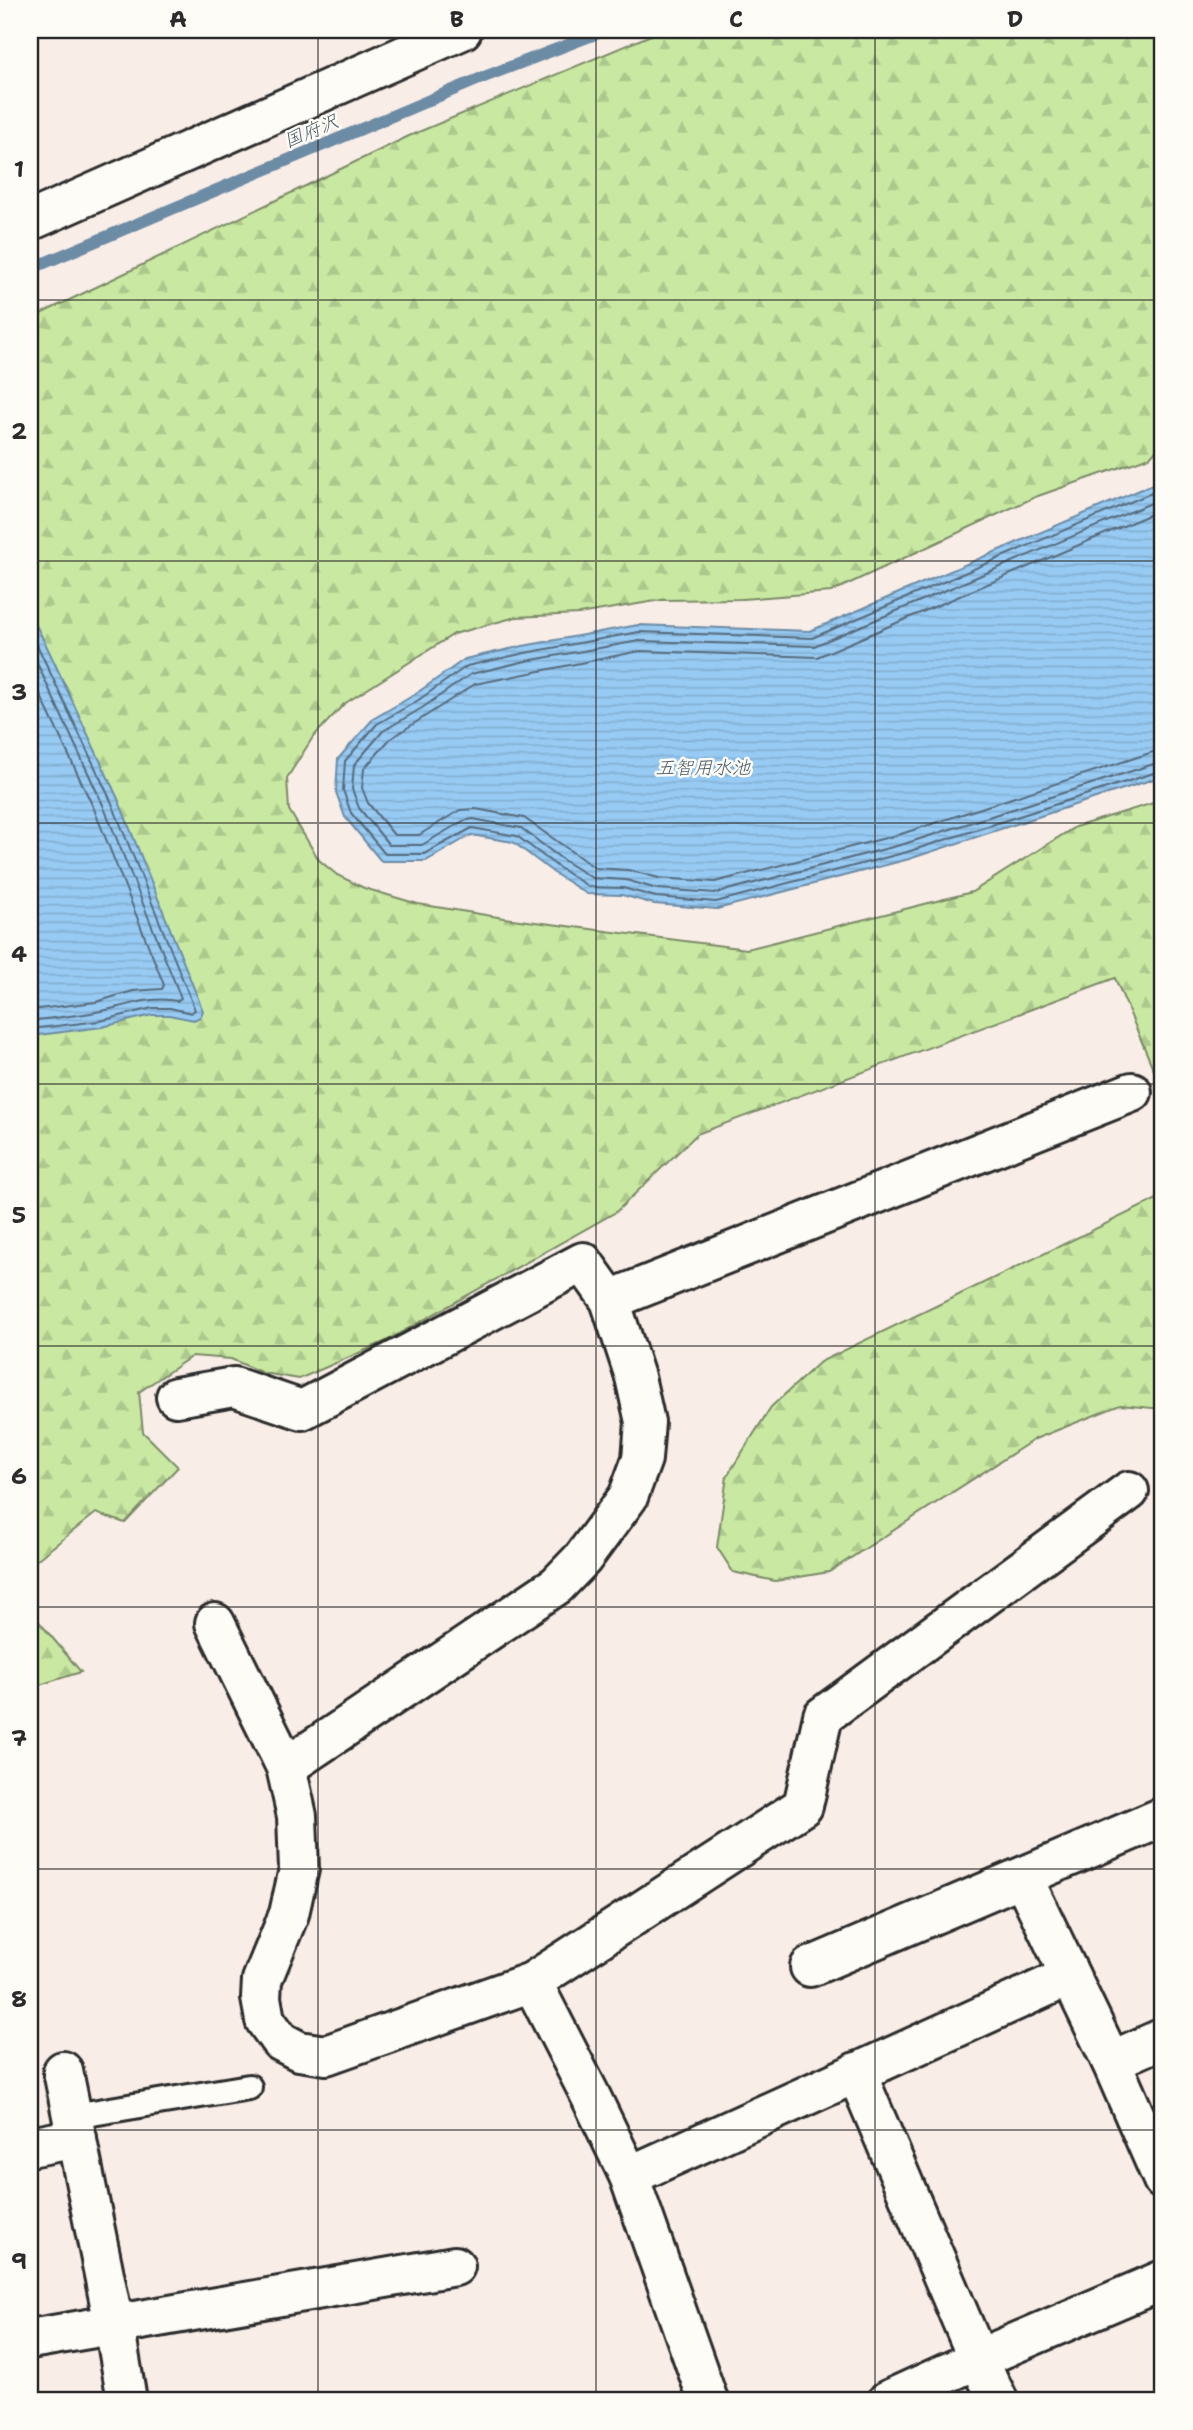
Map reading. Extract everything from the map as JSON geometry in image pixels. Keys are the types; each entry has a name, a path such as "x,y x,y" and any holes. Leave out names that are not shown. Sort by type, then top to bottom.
{"street":[{"path":"30,220 462,30"},
{"path":"610,1300 1132,1092"},
{"path":"176,1396 234,1387 302,1410 583,1262 610,1300 635,1377 645,1422 642,1459 628,1497 583,1558 557,1585 286,1767"},
{"path":"215,1622 286,1767 296,1816 299,1869 289,1914 262,1980 261,1998 265,2020 280,2041 299,2051 326,2055 532,1982 803,1806 822,1716 1129,1491"},
{"path":"810,1967 1163,1817"},
{"path":"1023,1878 1111,2061 1163,2180"},
{"path":"629,2176 1070,1976"},
{"path":"532,1982 629,2176 708,2400"},
{"path":"1111,2061 1163,2038"},
{"path":"64,2071 127,2400"},
{"path":"856,2072 998,2400"},
{"path":"30,2147 76,2127"},
{"path":"30,2339 455,2266"},
{"path":"888,2400 1163,2280"}],"lane":[{"path":"76,2127 249,2087"}],"green space":[{"path":"663,30 1163,30 1163,442 1150,457 1035,497 831,592 742,599 661,600 579,614 516,617 454,634 344,704 313,737 287,778 289,810 319,860 337,875 364,888 418,904 504,918 747,949 972,892 1075,827 1163,800 1163,1092 1115,978 697,1134 616,1212 384,1342 299,1379 263,1373 231,1359 192,1356 139,1392 143,1432 178,1467 125,1523 96,1513 30,1565 30,319 409,136"},
{"path":"1163,1196 1163,1409 1120,1405 1035,1439 829,1572 775,1581 733,1572 717,1547 727,1476 771,1407 820,1362"},
{"path":"30,1611 81,1672 30,1688"}],"water":[{"name":"五智用水池","path":"1163,480 1163,776 909,859 717,909 654,904 622,895 587,894 513,842 471,835 426,861 381,861 345,817 336,792 338,759 373,719 414,695 465,659 638,625 810,631"},
{"path":"30,620 37,627 48,649 118,799 203,1011 200,1017 194,1020 152,1015 102,1027 30,1036"}],"waterway":[{"name":"国府沢","path":"30,269 484,77 606,30"}]}
